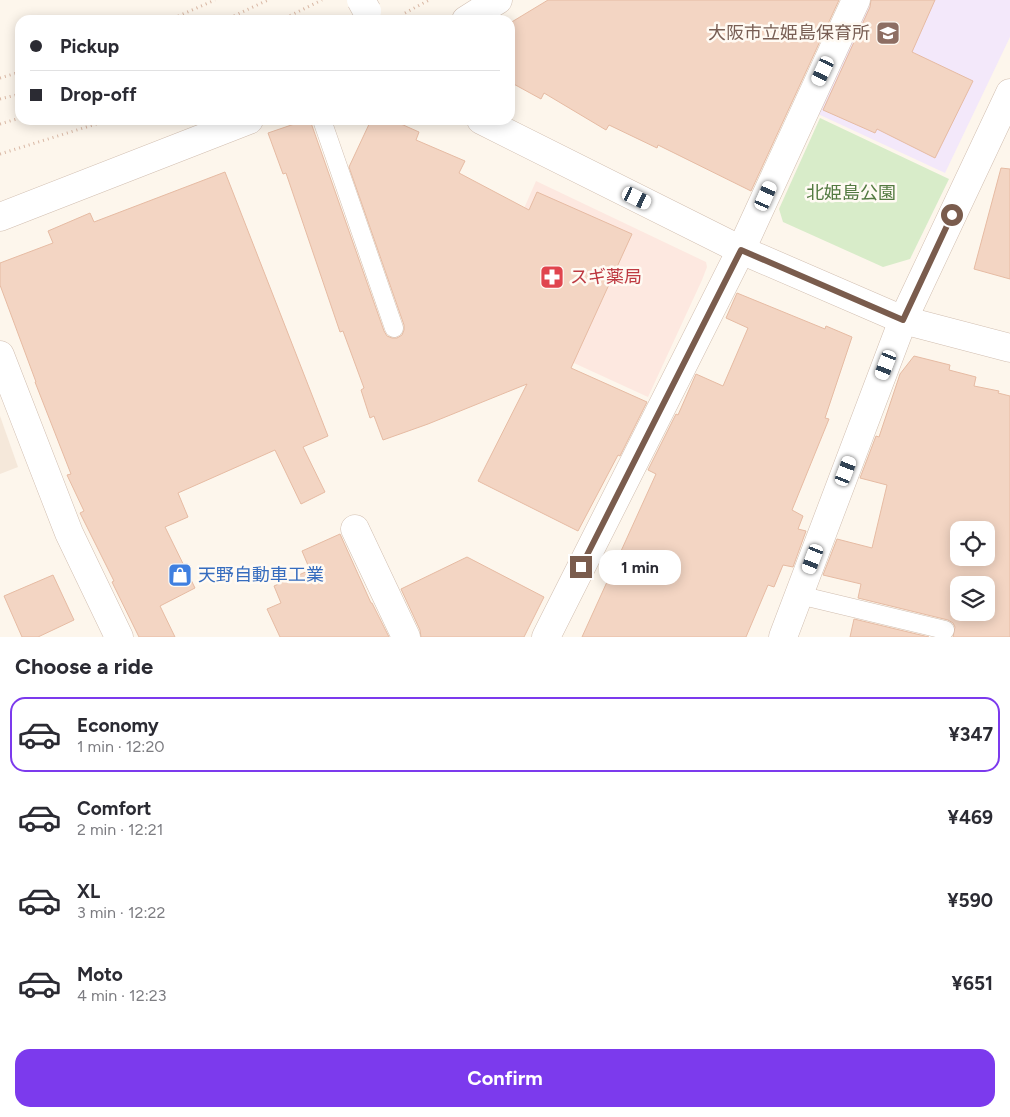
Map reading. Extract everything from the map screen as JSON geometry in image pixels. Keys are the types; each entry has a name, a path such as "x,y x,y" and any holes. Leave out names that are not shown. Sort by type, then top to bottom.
{"street":[{"path":"474,15 498,0"},
{"path":"546,637 741,250 856,0"},
{"path":"783,637 903,320 1010,93"},
{"path":"0,217 237,125"},
{"path":"491,125 741,250 903,320 1010,348"},
{"path":"0,355 69,533 119,637"},
{"path":"355,528 406,637"}],"lane":[{"path":"324,125 394,328"},
{"path":"799,595 945,630"}],"path":[{"path":"180,15 215,0"},
{"path":"236,15 268,0"},
{"path":"291,15 322,0"},
{"path":"405,13 420,2 429,0"},
{"path":"0,78 15,74"},
{"path":"0,100 15,96"},
{"path":"0,124 15,120"},
{"path":"0,154 93,125"}],"shaded area":[{"path":"872,0 1010,0 1010,37 945,173 818,114"},
{"name":"スギ薬局","path":"536,181 706,262 707,267 702,280 648,397 476,318"},
{"path":"0,416 18,467 0,474"}],"green space":[{"name":"北姫島公園","path":"820,118 949,179 910,259 883,267 783,222 779,209"}],"building":[{"path":"548,0 839,0 751,191 658,145 657,148 609,125 606,130 544,93 541,99 515,85 515,20"},
{"path":"871,0 935,0 912,52 973,81 935,158 877,129 875,133 823,110 870,7"},
{"path":"291,125 312,125 384,331 387,336 392,338 402,335 404,325 349,167 369,125 403,125 419,132 416,140 465,161 459,173 529,210 537,192 632,234 571,368 647,402 620,456 618,455 578,531 478,481 527,384 383,440 374,416 370,418 361,390 364,388 343,331 340,332 286,173 283,174 268,133"},
{"path":"1001,168 1010,169 1010,279 974,269"},
{"path":"225,172 328,436 303,447 325,492 301,504 275,450 178,493 188,517 165,527 195,588 160,606 175,637 139,637 80,513 84,511 67,475 71,474 0,285 0,263 53,243 48,231 90,213 94,222"},
{"path":"737,293 825,329 826,326 852,337 825,418 829,419 792,510 803,516 798,529 806,531 793,567 783,565 774,587 768,585 746,637 582,637 656,474 648,470 676,414 678,415 696,374 723,386 748,328 726,318"},
{"path":"914,356 950,365 949,370 976,377 974,386 999,391 998,393 1010,396 1010,637 953,637 955,627 948,620 858,598 861,584 823,575 837,539 872,548 887,485 860,478 876,436 879,437 900,374"},
{"path":"340,534 371,603 389,637 280,637 267,609 281,603 274,586 310,570 302,551"},
{"path":"467,557 544,597 524,637 421,637 420,630 401,589"},
{"path":"53,575 74,620 38,637 22,637 4,596"},
{"path":"854,619 929,637 850,637"}],"place":[{"name":"大阪市立姫島保育所","path":"888,33"},
{"name":"スギ薬局","path":"552,277"},
{"name":"天野自動車工業","path":"180,575"}],"route":[{"path":"581,567 741,250 903,320 952,215"}]}
